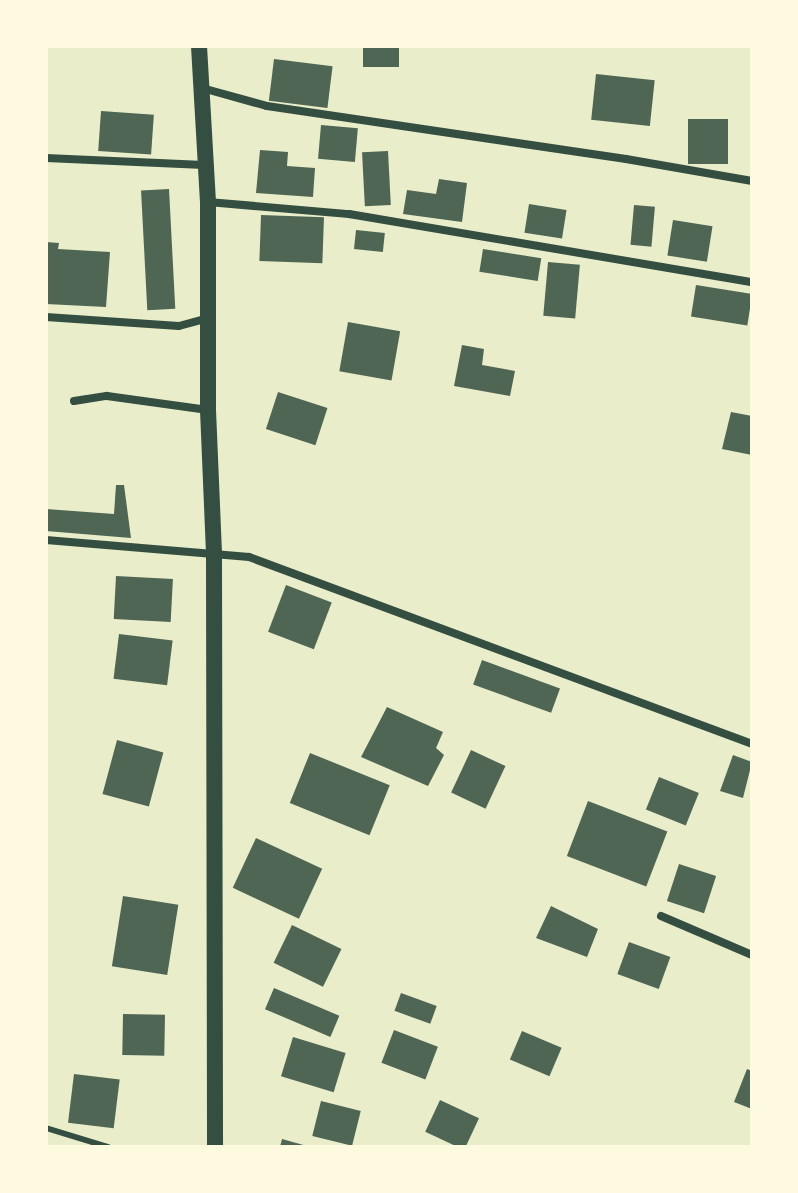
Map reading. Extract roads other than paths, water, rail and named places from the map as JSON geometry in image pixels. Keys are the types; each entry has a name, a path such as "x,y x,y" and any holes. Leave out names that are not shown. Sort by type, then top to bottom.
{"main road":[{"path":"199,46 208,202 208,410 214,555 215,1147"}],"street":[{"path":"202,88 267,106 641,161 752,181"},
{"path":"46,158 204,165"},
{"path":"208,202 349,214 752,282"},
{"path":"46,317 179,326 210,318"},
{"path":"74,401 107,396 208,410"},
{"path":"46,540 249,557 752,744"},
{"path":"661,916 752,955"}],"lane":[{"path":"46,1128 108,1147"}]}
